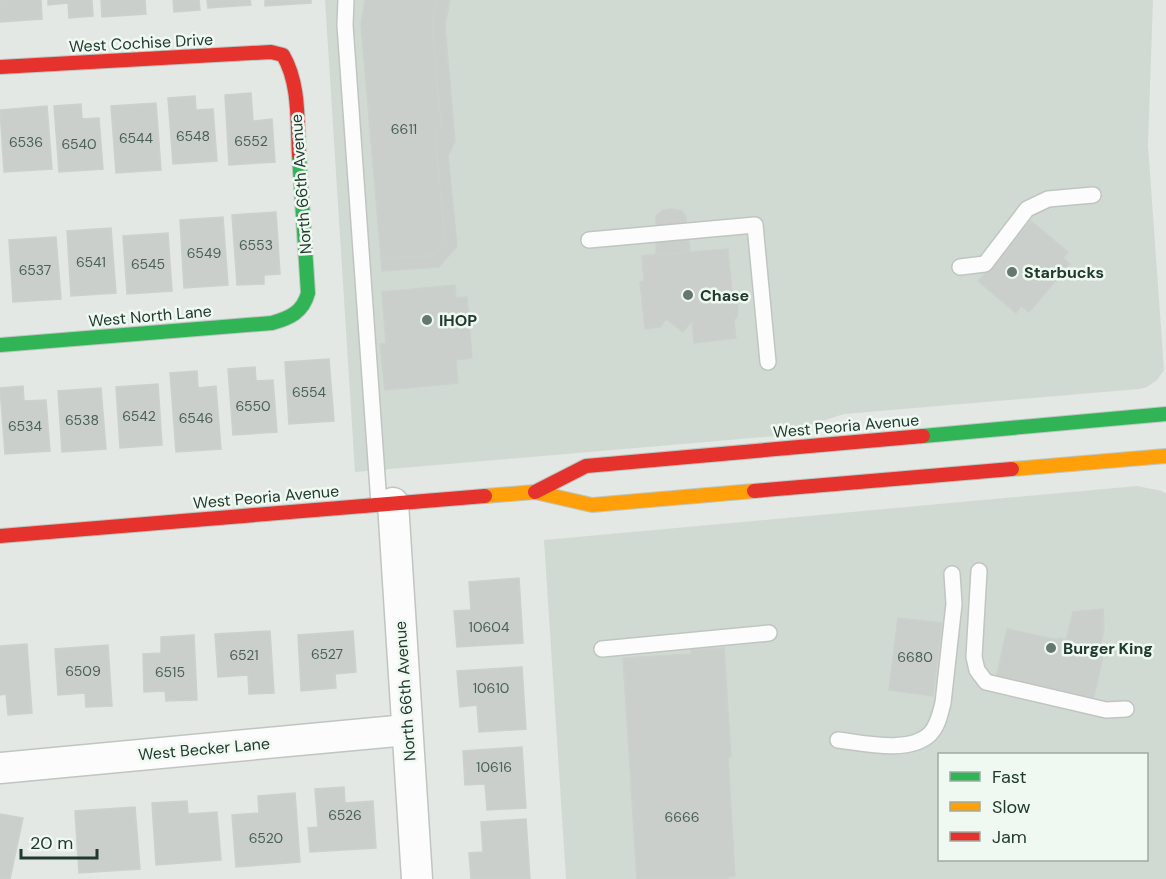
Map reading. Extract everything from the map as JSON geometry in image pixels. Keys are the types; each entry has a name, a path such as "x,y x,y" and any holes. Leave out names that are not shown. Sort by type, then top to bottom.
{"main road":[{"name":"West Cochise Drive","path":"0,67 263,53 283,55"},
{"name":"North 66th Avenue","path":"283,55 290,67 294,83 306,258 308,293 306,303 300,313"},
{"name":"West North Lane","path":"0,345 272,323 300,313"},
{"name":"West Peoria Avenue","path":"534,492 586,466 1166,414"},
{"name":"West Peoria Avenue","path":"0,536 534,492 592,505 1166,456"}],"street":[{"name":"North 66th Avenue","path":"386,504 407,730 417,879"},
{"name":"West Becker Lane","path":"0,768 407,730"}],"lane":[{"path":"346,0 345,25 386,504"},
{"path":"960,267 985,264 1027,208 1048,199 1093,195"},
{"path":"589,240 755,225 768,362"},
{"path":"979,571 974,657 977,670 986,682 1106,710 1126,709"},
{"path":"838,740 886,746 909,744 930,734 939,719 943,704 954,604 952,574"},
{"path":"602,649 769,633"}],"shaded area":[{"path":"325,0 1153,0 1148,145 1164,370 1157,380 1139,389 844,414 776,436 355,472"},
{"path":"1137,486 1162,491 1166,494 1166,879 566,879 544,540"}],"building":[{"path":"0,0 41,0 42,19 0,22"},
{"path":"48,0 92,0 93,16 69,18 68,3 48,5"},
{"path":"101,0 145,0 146,14 102,17"},
{"path":"173,0 199,0 200,10 174,12"},
{"path":"207,0 250,0 251,5 208,8"},
{"path":"265,0 311,0 311,3 265,6"},
{"path":"365,0 436,0 432,25 441,125 435,133 445,241 433,256 381,258 361,24"},
{"path":"436,0 450,0 445,26 455,141 448,156 457,246 439,267 382,271 381,258 433,256 445,241 435,133 441,125 432,25"},
{"path":"251,93 253,121 272,119 275,162 229,165 225,95"},
{"path":"195,96 196,110 213,109 217,161 173,164 168,98"},
{"path":"156,103 161,170 116,173 111,106"},
{"path":"81,104 82,119 99,118 103,169 59,172 54,106"},
{"path":"47,106 52,169 4,172 0,110"},
{"path":"663,210 682,211 686,217 690,252 656,255 656,216"},
{"path":"276,212 280,274 264,275 264,284 237,285 232,215"},
{"path":"223,217 228,285 184,288 180,220"},
{"path":"1031,221 1068,252 1063,258 1070,264 1029,312 1021,306 1016,313 978,281"},
{"path":"111,228 116,293 71,296 67,231"},
{"path":"168,233 172,291 127,294 123,236"},
{"path":"56,237 61,299 13,302 9,240"},
{"name":"Chase","path":"728,249 732,292 738,306 737,317 734,320 736,338 694,343 692,321 683,332 666,319 660,327 645,329 640,282 644,281 642,256"},
{"name":"IHOP","path":"455,285 456,298 467,297 472,358 456,360 458,383 385,390 380,344 386,343 382,292"},
{"path":"329,359 334,421 289,424 285,362"},
{"path":"255,367 256,381 273,380 277,432 233,435 228,369"},
{"path":"197,371 198,388 216,386 221,449 176,452 170,373"},
{"path":"158,384 162,445 120,448 116,387"},
{"path":"23,386 24,401 46,400 50,451 5,454 0,388"},
{"path":"101,388 106,449 62,452 58,391"},
{"path":"519,578 523,643 457,647 454,611 471,610 469,582"},
{"name":"Burger King","path":"1103,609 1104,629 1098,655 1103,656 1093,700 996,678 1007,629 1066,640 1073,612"},
{"path":"898,618 942,623 933,696 889,690"},
{"path":"270,631 274,693 249,694 248,675 218,677 215,634"},
{"path":"353,631 356,672 335,674 336,688 301,691 298,635"},
{"path":"194,635 197,700 166,701 165,691 144,692 143,654 161,653 161,637"},
{"path":"27,644 32,713 8,715 6,694 0,695 0,646"},
{"path":"108,645 112,706 86,707 85,693 58,695 55,649"},
{"path":"724,648 735,877 727,877 728,879 637,879 623,658 691,654 691,650"},
{"path":"522,667 526,729 479,732 477,705 460,707 457,671"},
{"path":"522,747 526,808 487,810 485,784 465,785 463,751"},
{"path":"344,787 345,803 373,801 376,848 310,852 308,828 318,827 315,789"},
{"path":"295,793 300,862 236,867 232,815 259,813 258,796"},
{"path":"187,801 188,814 217,812 221,860 156,865 152,803"},
{"path":"135,807 140,869 79,873 75,811"},
{"path":"0,814 23,818 10,879 0,879"},
{"path":"526,819 530,879 471,879 469,853 483,852 481,822"}],"traffic: fast":[{"path":"0,345 272,323 295,313 303,305 308,293 299,155"},
{"path":"923,436 1166,414"}],"traffic: slow":[{"path":"1012,469 1166,456"},
{"path":"485,496 535,492 592,505 754,491"}],"traffic: jam":[{"path":"0,67 271,52 283,55 295,91 299,155"},
{"path":"535,492 586,466 923,436"},
{"path":"754,491 1012,469"},
{"path":"0,536 485,496"}],"place":[{"name":"Starbucks","path":"1012,272"},
{"name":"Chase","path":"688,295"},
{"name":"IHOP","path":"427,320"},
{"name":"Burger King","path":"1051,648"}]}
